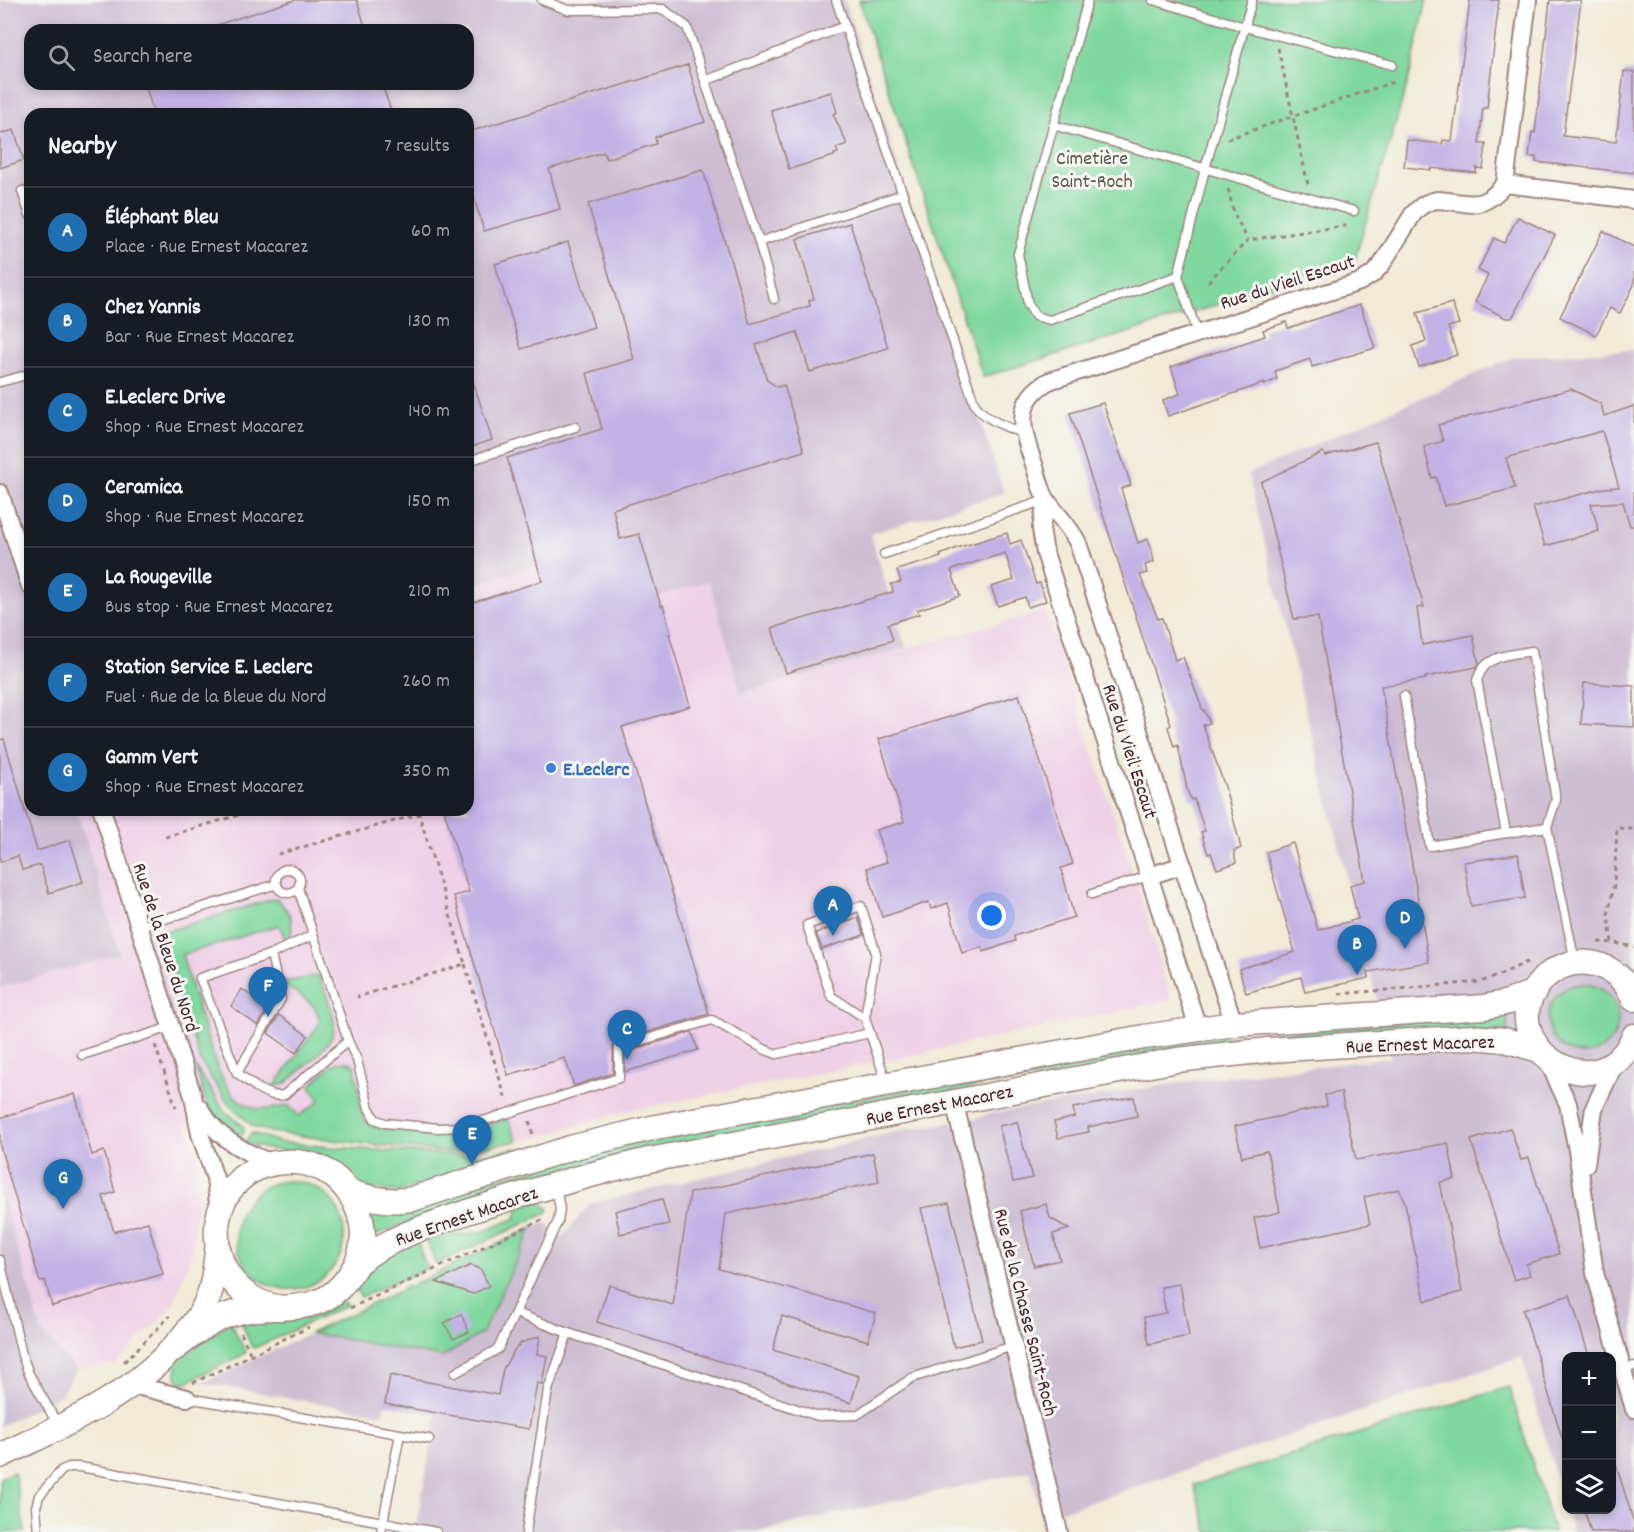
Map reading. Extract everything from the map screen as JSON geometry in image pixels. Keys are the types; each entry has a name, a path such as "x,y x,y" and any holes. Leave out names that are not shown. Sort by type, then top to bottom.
{"main road":[{"path":"1575,963 1594,964 1625,976 1634,999"},
{"name":"Rue Ernest Macarez","path":"348,1191 359,1196 385,1200 412,1199 516,1164 656,1127 1198,1028 1469,1009 1509,1002 1534,992 1549,974 1575,963"},
{"path":"1534,992 1528,1009 1528,1022 1530,1034 1543,1054"},
{"path":"1616,1061 1634,1036"},
{"name":"Rue Ernest Macarez","path":"357,1263 387,1243 420,1228 556,1184 677,1154 1177,1059 1246,1052 1473,1037 1505,1040 1543,1054 1563,1068 1581,1072 1599,1069 1616,1061"},
{"name":"Rue Ernest Macarez","path":"0,1456 99,1407 127,1375 171,1351 213,1322 228,1315 308,1306 322,1300 343,1285 357,1263 361,1248 362,1228 358,1209 348,1191 329,1173 310,1164 290,1161 272,1163 250,1172 238,1182 225,1199 219,1213 213,1280 204,1307 196,1321 171,1351"},
{"name":"Rue Ernest Macarez","path":"217,1249 226,1273 240,1289 261,1303 282,1308"}],"street":[{"path":"1528,0 1505,184 1634,200"},
{"name":"Rue du Vieil Escaut","path":"1234,1024 1078,543 1070,528 1046,500 1024,434 1022,419 1025,405 1042,384 1360,282 1378,269 1413,214 1424,204 1437,200 1480,204 1493,197 1505,184"},
{"path":"0,493 24,567"},
{"name":"Rue du Vieil Escaut","path":"1046,500 1041,529 1045,552 1198,1028"},
{"name":"Rue de la Bleue du Nord","path":"104,816 193,1096 200,1134 215,1178 219,1213"},
{"path":"1149,876 1183,865"},
{"path":"1543,1054 1568,1104 1595,1273 1628,1368 1634,1409"},
{"path":"1583,1192 1594,1108 1616,1061"},
{"name":"Rue de la Bleue du Nord","path":"193,1096 210,1124 222,1136 246,1152 272,1163"},
{"name":"Rue de la Chasse Saint-Roch","path":"954,1101 1059,1532"},
{"path":"127,1375 179,1396"}],"lane":[{"path":"542,0 568,10 663,9 687,27 759,242 774,299"},
{"path":"836,0 975,405 993,422 1024,434"},
{"path":"1088,0 1018,254 1028,304 1035,316 1050,320 1178,276"},
{"path":"1153,0 1245,27 1392,65"},
{"path":"1197,333 1178,276 1252,0"},
{"path":"705,81 845,26"},
{"path":"1053,125 1354,211"},
{"path":"22,191 24,197"},
{"path":"759,242 903,194"},
{"path":"0,382 24,376"},
{"path":"474,459 574,427"},
{"path":"884,554 1046,500"},
{"path":"1506,833 1477,680 1482,668 1491,660 1532,651 1556,800 1547,827 1575,963"},
{"path":"1404,696 1430,846 1547,827"},
{"path":"277,884 280,872 288,869 297,872 299,876 298,888 348,1041 357,1060 369,1108 380,1122 456,1128 510,1113 619,1078 619,1047 712,1020 766,1050 777,1053 870,1033"},
{"path":"1092,894 1149,876"},
{"path":"139,927 277,884"},
{"path":"277,884 286,892 298,888"},
{"path":"866,1018 831,996 807,925 861,906 876,953 866,1018 887,1084"},
{"path":"313,935 271,954 200,978 237,1073 267,1094 284,1095 348,1041"},
{"path":"237,1073 281,999 271,954"},
{"path":"82,1055 171,1027"},
{"path":"455,1373 498,1349 555,1231 560,1211 556,1184"},
{"path":"0,1260 3,1286 25,1365 59,1427"},
{"path":"516,1313 568,1333 818,1416 857,1415 912,1378 1013,1346"},
{"path":"526,1532 548,1390 568,1333"},
{"path":"179,1396 429,1439"},
{"path":"381,1532 400,1434"},
{"path":"38,1532 37,1500 62,1470 69,1467 80,1467 436,1532"}],"path":[{"path":"1275,34 1311,199"},
{"path":"1212,144 1393,82 1392,65"},
{"path":"1224,174 1234,214 1248,240"},
{"path":"1208,282 1248,240 1345,226 1354,211"},
{"path":"165,837 236,816"},
{"path":"278,854 412,816"},
{"path":"420,816 513,1126 529,1121 534,1138"},
{"path":"1612,942 1608,915 1614,885 1617,828 1634,829"},
{"path":"357,997 465,964"},
{"path":"151,1033 178,1116"},
{"path":"341,1312 560,1211"},
{"path":"127,1375 176,1311"},
{"path":"179,1396 319,1323"}],"shaded area":[{"path":"0,0 844,0 1004,493 870,534 906,648 741,693 709,581 658,596 638,534 474,585 474,108 24,108 24,816 79,816 120,954 0,988"},
{"path":"1634,350 1634,1532 1573,1532 1568,1514 1616,1514 1616,1352 1562,1352 1562,1495 1522,1357 1079,1506 1042,1516 1030,1471 755,1532 415,1532 437,1414 385,1404 382,1414 203,1383 311,1333 443,1357 483,1333 532,1228 545,1222 562,1237 590,1204 907,1129 976,1119 988,1114 1189,1081 1391,1058 1248,474 1514,357"},
{"path":"639,534 709,581 742,693 1045,611 1139,891 1171,1000 923,1053 627,1111 529,1139 472,1150 448,1152 271,1132 254,1127 231,1100 186,1126 200,1168 193,1249 173,1306 115,1365 76,1369 42,1333 0,1188 0,988 120,953 79,816 474,816 474,585"},
{"path":"0,1188 42,1333 76,1369 61,1395 0,1426"}],"green space":[{"name":"Cimetière Saint-Roch","path":"859,0 1427,0 1409,78 1355,259 1186,315 983,377"},
{"path":"276,898 290,916 291,939 286,941 279,925 182,955 214,1060 229,1089 239,1100 252,1107 268,1109 288,1105 299,1116 320,1100 310,1086 331,1066 343,1061 355,1066 362,1115 366,1122 374,1127 456,1134 508,1119 517,1141 472,1150 448,1152 357,1143 271,1132 254,1127 230,1106 200,1061 162,937 167,931"},
{"path":"319,975 333,1016 332,1036 306,1066 285,1084 276,1086 318,1026 319,1019 314,1007 284,982"},
{"path":"1590,984 1603,990 1612,999 1616,1005 1618,1019 1616,1033 1608,1044 1597,1052 1576,1054 1558,1044 1550,1033 1548,1012 1558,994 1569,986"},
{"path":"1507,1014 1507,1030 989,1084 987,1076 1166,1041"},
{"path":"195,1066 224,1110 243,1126 244,1131 239,1140 213,1118"},
{"path":"980,1076 981,1086 558,1171 510,1185 373,1235 370,1209 636,1142"},
{"path":"252,1133 280,1142 472,1156 516,1148 511,1153 465,1167 431,1182 399,1192 367,1189 303,1152 267,1149 244,1143"},
{"path":"290,1181 311,1185 328,1197 340,1214 344,1235 340,1256 328,1273 311,1285 290,1289 269,1285 252,1273 240,1256 236,1235 240,1214 252,1197 269,1185"},
{"path":"536,1199 549,1209 547,1213 436,1264 426,1239 482,1232 516,1218 519,1206"},
{"path":"532,1228 482,1333 443,1357 311,1333"},
{"path":"417,1241 427,1268 361,1297 355,1289 374,1264"},
{"path":"342,1301 347,1305 255,1348 252,1347 240,1319 259,1316 284,1320 309,1318"},
{"path":"230,1322 246,1352 181,1385 176,1377 177,1361"},
{"path":"1509,1387 1554,1532 1208,1532 1194,1485"},
{"path":"14,1472 25,1532 0,1532 0,1478"}],"building":[{"path":"295,0 357,0 364,24 219,24"},
{"path":"1470,0 1499,0 1487,108 1483,108 1479,144 1486,144 1483,169 1476,168 1476,173 1404,167 1407,140 1442,144 1443,140 1452,141"},
{"path":"1550,0 1581,0 1563,136 1616,142 1624,71 1634,72 1634,173 1536,162 1536,157 1529,157 1532,132 1535,133"},
{"path":"688,65 705,122 655,137 656,144 606,159 604,152 549,169 560,209 484,231 474,198 474,130"},
{"path":"147,90 384,90 390,108 152,108"},
{"path":"831,92 837,112 833,114 847,144 836,148 838,153 834,156 789,169 771,110"},
{"path":"14,130 24,160 0,168 0,134"},
{"path":"703,170 750,324 810,306 809,300 814,299 797,239 850,223 888,348 810,372 797,332 756,345 767,380 777,387 784,385 804,451 613,509 620,539 639,534 661,606 663,605 690,706 622,727 709,1014 617,1041 613,1047 613,1073 574,1086 565,1058 508,1075 454,896 469,892 446,816 474,816 474,602 542,581 507,458 602,429 587,373 634,359 588,204"},
{"path":"1518,217 1555,235 1512,318 1506,318 1475,302 1488,275 1478,270 1494,238 1504,243"},
{"path":"1603,231 1634,247 1634,285 1620,313 1610,308 1596,335 1560,317"},
{"path":"568,242 594,327 521,349 495,264"},
{"path":"1452,303 1459,324 1448,327 1457,355 1419,367 1412,346 1426,341 1417,313"},
{"path":"1360,305 1375,348 1312,367 1310,359 1275,371 1277,379 1264,385 1264,383 1168,416 1163,400 1180,394 1171,367 1265,336 1263,330 1286,322 1288,328"},
{"path":"474,384 492,440 474,446"},
{"path":"1571,389 1601,404 1604,416 1634,406 1634,526 1630,526 1623,502 1591,504 1599,531 1545,546 1533,507 1604,488 1619,487 1602,431 1506,458 1515,488 1444,506 1436,477 1432,478 1424,447 1443,441 1438,425"},
{"path":"1103,403 1131,485 1121,489 1138,543 1148,539 1152,551 1154,562 1145,565 1147,573 1140,575 1158,619 1162,618 1175,660 1183,657 1203,711 1210,723 1203,725 1225,787 1241,848 1234,851 1236,863 1217,869 1211,853 1208,854 1201,832 1205,831 1194,799 1191,800 1187,789 1178,745 1174,747 1168,727 1171,725 1070,413"},
{"path":"1376,442 1424,607 1417,608 1422,645 1473,635 1479,664 1476,667 1425,677 1426,679 1381,686 1429,962 1368,972 1369,978 1305,992 1301,977 1246,993 1239,969 1295,952 1266,852 1293,843 1318,930 1358,919 1350,885 1365,881 1318,617 1294,619 1261,482 1323,452 1325,456"},
{"path":"1007,533 1010,544 1021,540 1036,584 1040,583 1046,601 1028,607 1025,597 998,606 991,587 1014,580 1005,553 951,570 960,596 917,610 919,614 888,624 893,640 786,673 772,628 893,592 891,584 901,582 897,570"},
{"path":"1584,683 1634,686 1634,727 1581,724"},
{"path":"1019,695 1073,864 1061,868 1074,917 1014,936 1015,941 983,952 982,947 962,953 948,903 931,909 929,902 882,917 867,868 887,862 876,830 904,822 879,739"},
{"path":"4,739 24,807 24,816 27,816 37,851 70,840 83,882 49,893 40,865 22,870 18,856 0,862 0,740"},
{"path":"1518,854 1525,898 1471,906 1464,862"},
{"path":"858,918 864,935 822,949 816,933"},
{"path":"242,989 268,1008 258,1026 231,1006"},
{"path":"279,1015 308,1036 296,1053 268,1033"},
{"path":"692,1032 698,1050 625,1072 625,1052"},
{"path":"1341,1092 1356,1160 1448,1143 1455,1179 1440,1182 1462,1292 1425,1301 1405,1203 1399,1189 1364,1197 1370,1224 1260,1248 1254,1218 1280,1212 1267,1151 1242,1157 1235,1126 1327,1106 1325,1095"},
{"path":"75,1094 92,1155 104,1151 115,1192 103,1196 114,1232 148,1222 163,1274 52,1306 45,1280 40,1282 0,1146 0,1118"},
{"path":"1134,1097 1137,1116 1088,1127 1089,1132 1058,1138 1054,1122 1075,1117 1073,1108"},
{"path":"1017,1122 1032,1178 1013,1182 999,1126"},
{"path":"1510,1128 1521,1160 1529,1158 1559,1254 1526,1264 1530,1275 1514,1280 1471,1140"},
{"path":"873,1153 879,1182 726,1214 719,1269 876,1313 868,1341 782,1316 773,1350 859,1376 851,1403 597,1322 609,1285 673,1305 690,1193"},
{"path":"662,1199 669,1224 620,1234 615,1211"},
{"path":"949,1203 982,1340 954,1347 921,1208"},
{"path":"1046,1204 1050,1218 1069,1229 1053,1234 1060,1260 1034,1266 1020,1211"},
{"path":"471,1265 481,1270 489,1286 473,1294 436,1282"},
{"path":"1180,1284 1189,1336 1149,1344 1144,1317 1166,1313 1161,1287"},
{"path":"1570,1295 1588,1352 1562,1352 1562,1438 1523,1310"},
{"path":"461,1314 469,1332 453,1339 444,1323"},
{"path":"540,1336 537,1354 547,1356 542,1384 537,1383 529,1429 385,1404 390,1375 498,1395 503,1369 515,1349 521,1343"},
{"path":"1616,1464 1634,1523 1634,1532 1591,1532 1586,1514 1616,1514"}],"place":[{"name":"E.Leclerc","path":"551,768"},
{"name":"Éléphant Bleu","path":"833,936"},
{"name":"Ceramica","path":"1405,949"},
{"name":"Chez Yannis","path":"1357,975"},
{"name":"Station Service E. Leclerc","path":"268,1017"},
{"name":"E.Leclerc Drive","path":"627,1060"},
{"name":"La Rougeville","path":"472,1165"},
{"name":"Gamm Vert","path":"63,1209"}]}
